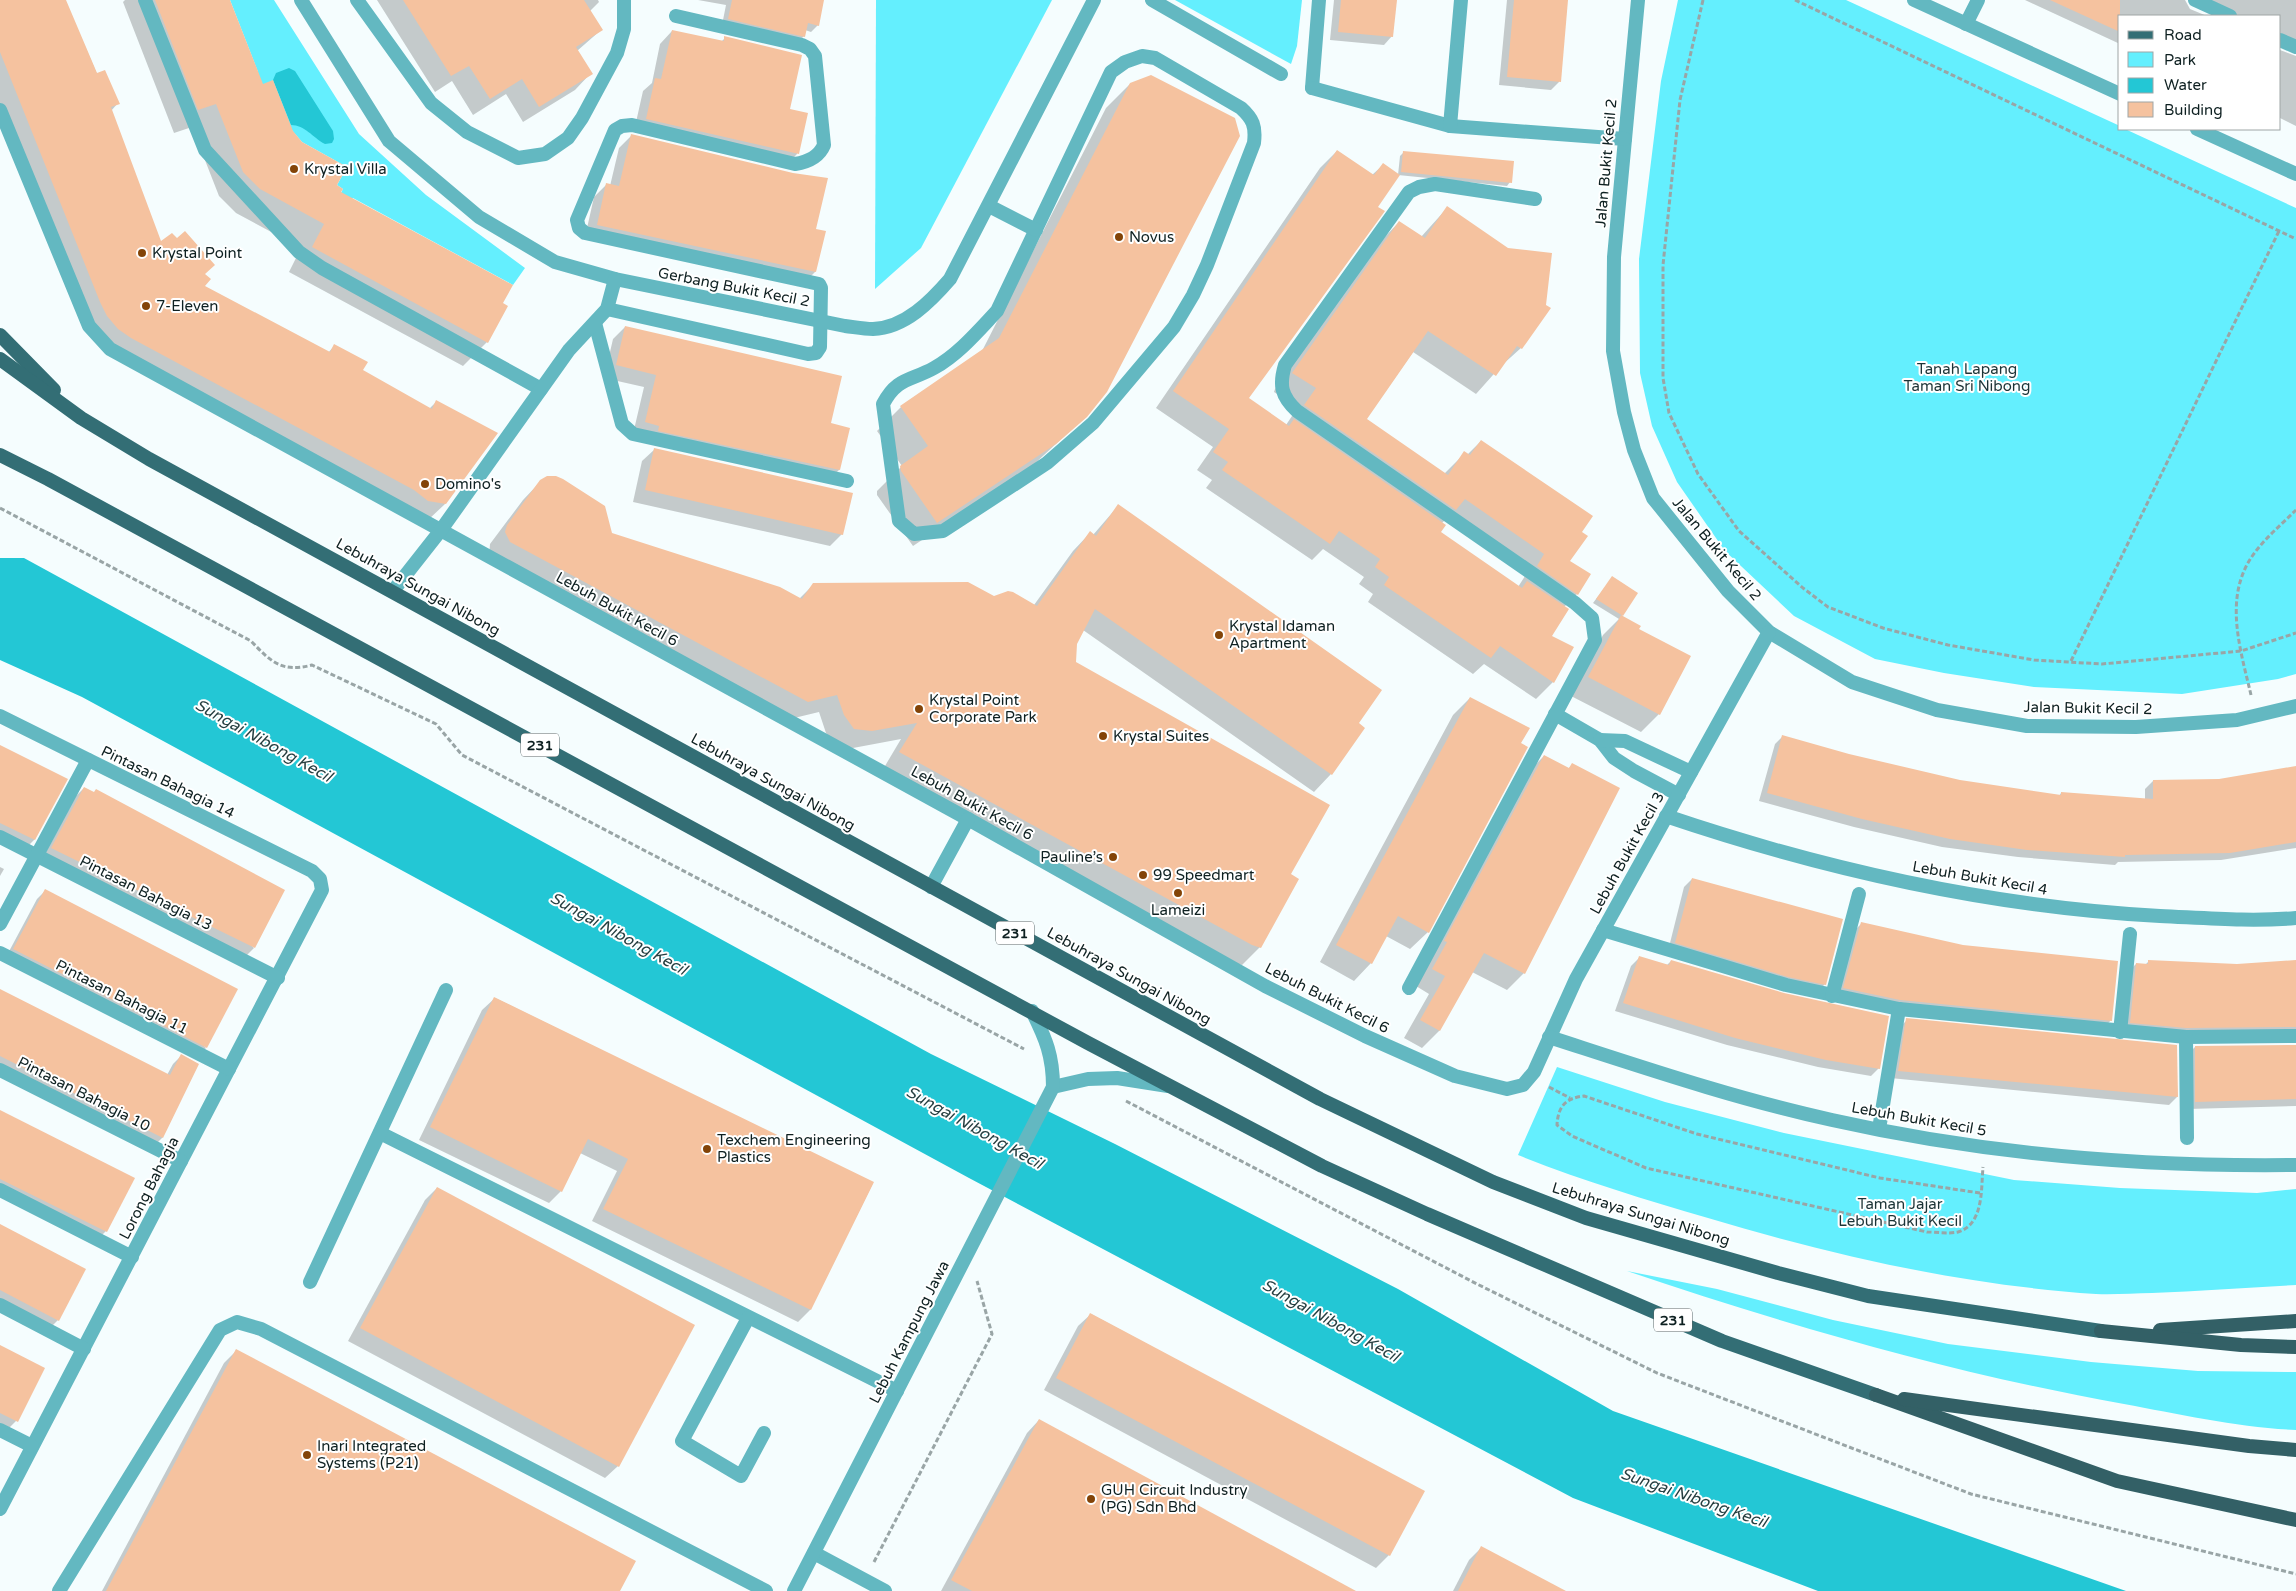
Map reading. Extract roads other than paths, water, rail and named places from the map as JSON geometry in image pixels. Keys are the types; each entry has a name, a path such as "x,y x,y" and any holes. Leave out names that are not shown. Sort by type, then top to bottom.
{"highway":[{"path":"2101,1331 2296,1321"},
{"path":"2101,1331 2241,1345 2296,1346"},
{"path":"1876,1395 2249,1446 2296,1450"},
{"path":"1876,1395 2117,1481 2296,1520"}],"main road":[{"path":"0,336 81,418"},
{"name":"Lebuhraya Sungai Nibong","path":"0,359 81,418 149,459 394,591 1320,1099 1493,1182 1586,1218 1778,1273 1868,1296 2101,1331"},
{"name":"231","path":"0,455 48,479 1169,1086 1322,1166 1427,1214 1722,1341 1876,1395"},
{"path":"0,465 48,479"}],"street":[{"path":"145,0 205,150 300,252 322,268 541,389"},
{"name":"Gerbang Bukit Kecil 2","path":"301,0 389,141 479,217 555,262 615,279 845,326 874,329 895,324 928,305 950,279 1094,0"},
{"path":"357,0 431,103 467,132 518,158 545,154 568,138 582,118 617,53 624,29 624,0"},
{"path":"1152,0 1281,74"},
{"path":"1319,0 1312,88 1450,126 1625,139"},
{"path":"1450,126 1461,0"},
{"name":"Jalan Bukit Kecil 2","path":"1638,0 1614,257 1613,351 1624,412 1634,450 1654,498 1728,591 1769,632 1852,682 1937,710 2027,726 2136,727 2237,720 2296,706"},
{"path":"1914,0 2118,93"},
{"path":"1966,24 1978,0"},
{"path":"2195,0 2228,15"},
{"path":"607,308 808,354 816,353 820,347 821,288 815,283 585,233 578,228 581,211 615,130 622,126 632,125 795,164 805,162 820,153 824,145 816,56 810,49 802,45 676,16"},
{"path":"2281,40 2296,47"},
{"path":"1142,56 1155,58 1241,108 1250,116 1256,128 1254,142 1207,265 1174,327 1093,424 1047,464 943,531 914,534 899,521 883,404 889,392 901,381 934,368 969,341 997,311 1036,230 1111,72 1125,62 1142,56"},
{"name":"Lebuh Bukit Kecil 6","path":"0,110 88,326 110,349 968,819 1265,986 1365,1036 1455,1076 1506,1089 1515,1088"},
{"path":"2199,130 2296,174"},
{"path":"1409,988 1595,640 1592,618 1575,603 1297,411 1287,402 1280,380 1285,365 1408,192 1419,187 1435,184 1535,199"},
{"path":"989,206 1036,230"},
{"path":"394,591 441,530 574,344 607,308 615,279"},
{"path":"594,323 622,424 633,434 847,481"},
{"name":"Lebuh Bukit Kecil 3","path":"1515,1088 1523,1085 1534,1072 1548,1037 1576,979 1769,632"},
{"path":"1555,714 1600,740 1614,758 1678,795"},
{"name":"Pintasan Bahagia 14","path":"0,716 312,871 320,880"},
{"path":"1600,740 1625,741 1691,772"},
{"path":"0,924 88,760"},
{"name":"Lebuh Bukit Kecil 4","path":"1666,816 1758,846 1864,874 1954,893 2047,907 2132,914 2214,919 2296,918"},
{"path":"931,887 968,819"},
{"name":"Pintasan Bahagia 13","path":"0,837 278,978"},
{"name":"Lorong Bahagia","path":"0,1509 278,978 322,890 320,880"},
{"path":"1832,996 1859,894"},
{"path":"1603,930 1786,985 1899,1009 2186,1037 2296,1036"},
{"path":"2120,1032 2130,934"},
{"name":"Pintasan Bahagia 11","path":"0,953 229,1069"},
{"path":"310,1282 446,990"},
{"path":"1879,1129 1899,1009"},
{"name":"Lebuh Kampung Jawa","path":"794,1591 1053,1087 1053,1063 1046,1038 1032,1011"},
{"name":"Lebuh Bukit Kecil 5","path":"1548,1037 1727,1094 1832,1120 1984,1147 2190,1166 2296,1165"},
{"path":"2186,1037 2187,1138"},
{"name":"Pintasan Bahagia 10","path":"0,1070 181,1161"},
{"path":"1053,1087 1088,1078 1117,1078 1169,1086"},
{"path":"380,1133 897,1391"},
{"path":"0,1190 132,1257"},
{"path":"0,1305 84,1349"},
{"path":"748,1318 682,1441 741,1476 764,1432"},
{"path":"59,1591 220,1330 237,1322 270,1334 766,1591"},
{"path":"0,1430 32,1446"},
{"path":"814,1552 885,1591"}],"water":[{"path":"289,68 295,71 333,131 334,139 332,143 325,144 304,129 291,125 273,80 276,73"},
{"name":"Sungai Nibong Kecil","path":"0,558 24,558 931,1054 1115,1144 1398,1289 1613,1411 2126,1591 1818,1591 1573,1498 969,1178 82,697 0,660"}],"place":[{"name":"Krystal Villa","path":"294,169"},
{"name":"Novus","path":"1119,237"},
{"name":"Krystal Point","path":"142,253"},
{"name":"7-Eleven","path":"146,306"},
{"name":"Domino's","path":"425,484"},
{"name":"Krystal Idaman Apartment","path":"1219,635"},
{"name":"Krystal Point Corporate Park","path":"919,709"},
{"name":"Krystal Suites","path":"1103,736"},
{"name":"Pauline’s","path":"1113,857"},
{"name":"99 Speedmart","path":"1143,875"},
{"name":"Lameizi","path":"1178,893"},
{"name":"Texchem Engineering Plastics","path":"707,1149"},
{"name":"Inari Integrated Systems (P21)","path":"307,1455"},
{"name":"GUH Circuit Industry (PG) Sdn Bhd","path":"1091,1499"}],"park label":[{"name":"Tanah Lapang Taman Sri Nibong","path":"1967,378"},
{"name":"Taman Jajar Lebuh Bukit Kecil","path":"1900,1212"}]}
